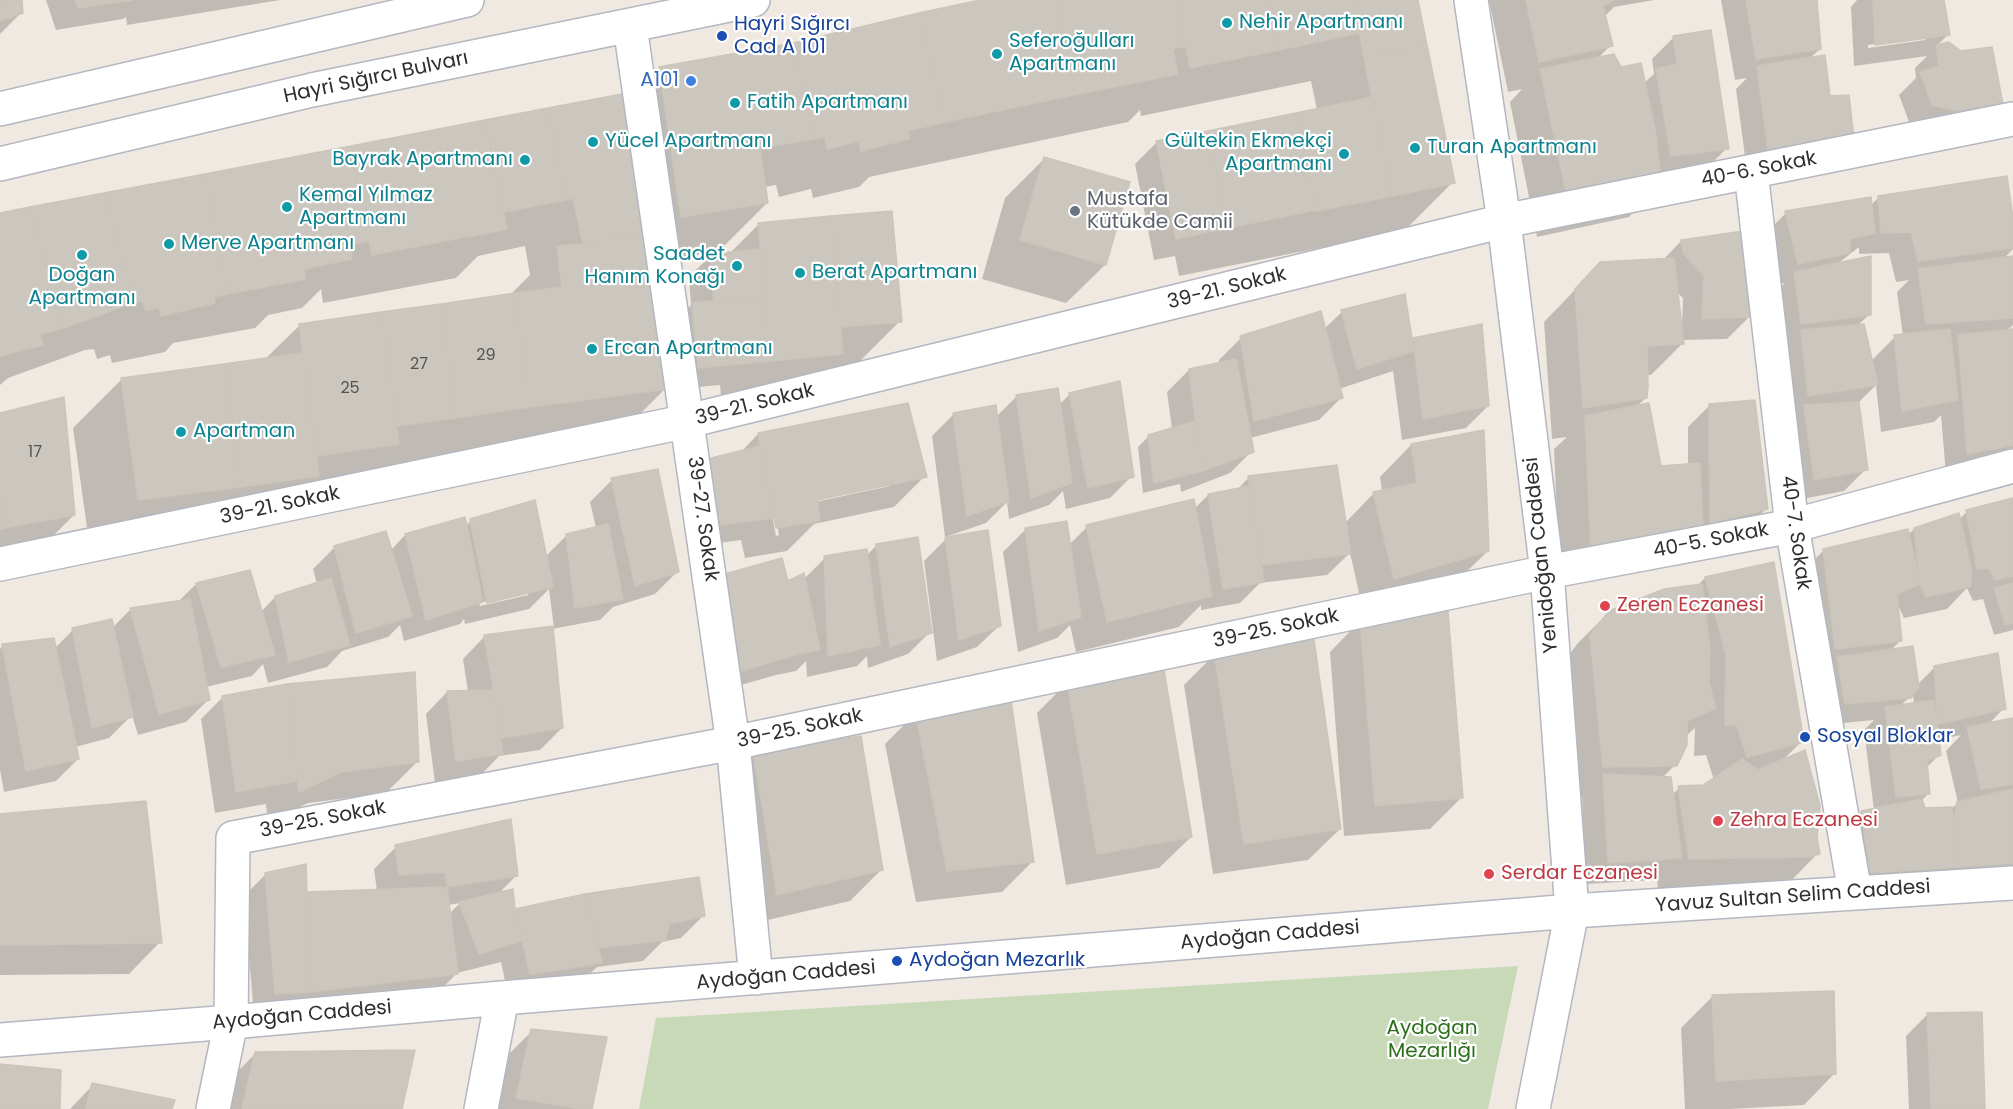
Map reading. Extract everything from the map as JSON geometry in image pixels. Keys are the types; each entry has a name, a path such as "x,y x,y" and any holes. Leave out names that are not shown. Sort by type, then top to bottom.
{"street":[{"path":"0,109 467,0"},
{"name":"Hayri Sığırcı Bulvarı","path":"0,164 312,90 753,0"},
{"name":"Yenidoğan Caddesi","path":"1471,0 1504,221 1546,572 1572,911 1533,1109"},
{"name":"39-27. Sokak","path":"630,26 733,743 756,978"},
{"name":"40-6. Sokak","path":"1504,221 2013,119"},
{"name":"40-7. Sokak","path":"1751,172 1792,526 1855,893"},
{"name":"39-21. Sokak","path":"0,564 688,421 1504,221"},
{"name":"40-5. Sokak","path":"1546,572 1792,526 2013,466"},
{"name":"39-25. Sokak","path":"231,1022 233,838 733,743 1546,572"},
{"name":"Yavuz Sultan Selim Caddesi","path":"1572,911 2013,883"},
{"name":"Aydoğan Caddesi","path":"0,1040 1572,911"},
{"path":"482,1109 502,998"},
{"path":"213,1109 231,1022"}],"green space":[{"name":"Aydoğan Mezarlığı","path":"1518,966 1488,1109 639,1109 656,1018"}],"building":[{"path":"0,0 22,0 23,13 0,21"},
{"path":"75,0 133,0 78,8"},
{"name":"Seferoğulları Apartmanı","path":"980,0 1056,0 1074,95 945,122 919,13"},
{"path":"1056,0 1176,0 1186,46 1173,49 1178,74 1074,95"},
{"name":"Nehir Apartmanı","path":"1176,0 1268,0 1279,50 1190,68"},
{"path":"1268,0 1353,0 1360,33 1279,50"},
{"path":"1353,0 1418,0 1427,45 1364,58"},
{"path":"1526,0 1614,0 1603,6 1613,46 1539,62"},
{"path":"1746,0 1817,0 1821,49 1756,59"},
{"path":"1873,0 1944,0 1950,35 1875,45"},
{"path":"919,13 945,122 908,131 909,139 861,151 859,141 827,149 825,137 815,139 793,43"},
{"path":"1711,30 1729,149 1671,156 1656,69 1677,64 1673,36"},
{"path":"1949,42 1961,51 1992,47 2003,104 1958,111 1932,105 1920,72 1939,66 1936,45"},
{"name":"Fatih Apartmanı","path":"793,43 815,139 760,148 768,203 681,217 659,67"},
{"name":"Turan Apartmanı","path":"1427,45 1455,183 1392,196 1364,58"},
{"path":"1614,54 1621,67 1641,63 1655,129 1662,186 1569,206 1540,69"},
{"path":"1825,55 1830,96 1849,95 1854,138 1769,158 1757,66"},
{"name":"Yücel Apartmanı","path":"622,94 650,231 583,244 573,198 565,200 548,108"},
{"name":"Gültekin Ekmekçi Apartmanı","path":"1372,97 1392,196 1316,211 1296,113"},
{"name":"Bayrak Apartmanı","path":"548,108 565,200 503,212 485,120"},
{"path":"1296,113 1316,210 1228,228 1208,131"},
{"path":"485,120 507,229 372,255 351,146"},
{"path":"1208,131 1228,228 1176,239 1156,141"},
{"name":"Kemal Yılmaz Apartmanı","path":"351,146 369,241 350,245 352,259 304,269 305,279 228,294 205,174"},
{"name":"Mustafa Kütükde Camii","path":"1044,157 1130,182 1106,265 1020,240"},
{"name":"Merve Apartmanı","path":"205,174 228,294 214,297 215,303 161,316 159,307 146,311 143,301 135,302 104,193"},
{"path":"2007,176 2013,218 2013,248 1918,261 1911,232 1881,233 1878,196"},
{"name":"Doğan Apartmanı","path":"104,193 135,302 61,329 30,207"},
{"path":"1871,197 1875,233 1850,239 1850,253 1798,264 1785,211"},
{"path":"30,207 61,329 40,334 43,345 0,356 0,213"},
{"path":"892,211 902,322 841,327 831,216"},
{"name":"Berat Apartmanı","path":"831,216 843,354 770,361 758,223"},
{"name":"Ercan Apartmanı","path":"650,231 668,389 530,407 515,293 562,287 557,246 583,244"},
{"path":"1744,231 1750,317 1702,319 1704,276 1683,253 1681,240"},
{"name":"Saadet Hanım Konağı","path":"761,249 765,296 714,301 710,254"},
{"path":"1871,256 1871,315 1801,324 1794,272"},
{"path":"2013,256 2013,318 1926,324 1918,269"},
{"path":"1674,258 1684,344 1647,346 1647,398 1583,408 1575,289 1600,262"},
{"path":"515,293 530,407 456,418 441,304"},
{"path":"1405,294 1414,351 1357,369 1341,310"},
{"path":"765,296 770,361 698,368 692,303"},
{"path":"441,304 456,418 397,426 381,312"},
{"path":"1321,311 1343,398 1254,421 1240,336"},
{"name":"Apartman","path":"381,312 399,444 317,456 299,324"},
{"path":"1482,324 1489,406 1423,419 1413,338"},
{"path":"1864,324 1878,385 1808,396 1801,330"},
{"path":"1950,329 1958,400 1902,411 1894,335"},
{"path":"2013,329 2013,445 1967,454 1958,335"},
{"name":"Apartman","path":"302,353 319,476 241,487 224,364"},
{"path":"1236,359 1254,452 1202,471 1189,369"},
{"name":"Apartman","path":"224,364 241,487 138,500 121,378"},
{"path":"1120,381 1134,477 1088,488 1069,393"},
{"path":"1058,388 1072,483 1031,498 1016,395"},
{"path":"64,397 75,515 5,528 0,493 0,413"},
{"path":"1755,400 1768,509 1710,523 1709,404"},
{"path":"1859,402 1868,470 1814,480 1804,405"},
{"path":"908,403 927,477 817,500 820,521 776,528 758,433"},
{"path":"1649,403 1661,466 1700,463 1703,533 1591,554 1585,416"},
{"path":"996,405 1009,501 967,516 953,413"},
{"path":"1196,421 1202,471 1154,483 1148,435"},
{"path":"1484,430 1489,551 1394,579 1373,492 1417,483 1411,444"},
{"path":"760,446 773,518 712,526 703,460"},
{"path":"1337,465 1351,554 1261,565 1248,476"},
{"path":"658,469 679,572 635,586 611,478"},
{"path":"1250,486 1264,582 1223,589 1208,494"},
{"path":"0,493 5,528 0,529"},
{"path":"2013,498 2013,576 1995,580 1989,568 1977,569 1966,510"},
{"path":"1194,499 1212,596 1107,622 1086,525"},
{"path":"535,500 553,587 487,603 470,519"},
{"path":"1959,513 1972,573 1970,587 1926,597 1920,584 1914,528"},
{"path":"465,517 483,602 426,620 405,534"},
{"path":"1067,521 1081,617 1039,631 1025,528"},
{"path":"608,524 623,599 575,608 566,534"},
{"path":"1908,529 1920,584 1897,594 1902,641 1835,649 1823,549"},
{"path":"988,530 1001,626 959,640 945,537"},
{"path":"386,531 412,616 356,633 334,546"},
{"path":"918,537 932,633 890,647 876,544"},
{"path":"867,549 880,645 828,656 824,556"},
{"path":"782,558 788,581 804,573 820,650 741,671 725,574"},
{"path":"1774,562 1804,742 1747,757 1737,725 1725,725 1726,654 1705,577"},
{"path":"250,570 275,655 221,667 196,583"},
{"path":"331,578 350,645 289,662 275,596"},
{"path":"2013,583 2013,623 2005,625 1994,588"},
{"path":"1702,584 1710,650 1709,683 1716,708 1687,721 1687,745 1677,766 1603,767 1590,635 1609,611 1664,589"},
{"path":"190,599 210,700 159,714 130,608"},
{"path":"1448,611 1463,798 1375,806 1360,619"},
{"path":"112,619 133,717 92,728 72,628"},
{"path":"553,626 563,728 502,738 484,635"},
{"path":"1313,633 1341,829 1244,844 1214,652"},
{"path":"54,638 79,759 26,771 2,644"},
{"path":"1913,646 1919,687 1911,698 1845,704 1837,657"},
{"path":"1998,653 2006,709 1938,724 1934,666"},
{"path":"1163,664 1192,837 1097,854 1067,681"},
{"path":"415,672 419,762 341,772 299,792 287,684"},
{"path":"287,684 298,781 236,792 222,696"},
{"path":"493,690 503,754 456,761 447,691"},
{"path":"1010,693 1034,862 947,871 915,711"},
{"path":"1934,700 1941,755 1927,761 1930,794 1896,797 1885,707"},
{"path":"2013,718 2013,784 1981,789 1967,727"},
{"path":"861,736 883,870 777,895 753,751"},
{"path":"1805,750 1820,806 1817,838 1820,854 1807,857 1689,859 1678,786 1703,785 1742,759 1758,770"},
{"path":"1603,774 1671,777 1682,858 1608,863"},
{"path":"2013,789 2013,863 1960,867 1955,817 1957,802"},
{"path":"1922,799 1925,808 1952,807 1960,867 1870,873 1861,811"},
{"path":"146,801 162,943 0,945 0,814"},
{"path":"511,819 518,876 447,887 445,872 399,875 395,845"},
{"path":"306,864 310,992 275,994 265,873"},
{"path":"699,877 705,916 669,924 666,940 598,948 585,894"},
{"path":"447,887 458,974 310,992 307,892"},
{"path":"513,889 522,941 479,954 459,902"},
{"path":"585,894 602,963 530,974 515,909"},
{"path":"1834,991 1836,1074 1716,1081 1712,995"},
{"path":"1982,1012 1985,1109 1931,1109 1927,1013"},
{"path":"531,1029 607,1037 592,1109 516,1098"},
{"path":"415,1050 402,1109 242,1109 255,1052"},
{"path":"0,1064 61,1070 60,1109 0,1109"},
{"path":"92,1083 175,1100 172,1109 86,1109"}],"place":[{"name":"Nehir Apartmanı","path":"1227,23"},
{"name":"Hayri Sığırcı Cad A 101","path":"722,36"},
{"name":"Seferoğulları Apartmanı","path":"997,54"},
{"name":"A101","path":"691,81"},
{"name":"Fatih Apartmanı","path":"735,103"},
{"name":"Yücel Apartmanı","path":"593,142"},
{"name":"Turan Apartmanı","path":"1415,148"},
{"name":"Gültekin Ekmekçi Apartmanı","path":"1344,154"},
{"name":"Bayrak Apartmanı","path":"525,160"},
{"name":"Kemal Yılmaz Apartmanı","path":"287,207"},
{"name":"Mustafa Kütükde Camii","path":"1075,211"},
{"name":"Merve Apartmanı","path":"169,244"},
{"name":"Doğan Apartmanı","path":"82,255"},
{"name":"Saadet Hanım Konağı","path":"737,266"},
{"name":"Berat Apartmanı","path":"800,273"},
{"name":"Ercan Apartmanı","path":"592,349"},
{"name":"Apartman","path":"181,432"},
{"name":"Zeren Eczanesi","path":"1605,606"},
{"name":"Sosyal Bloklar","path":"1805,737"},
{"name":"Zehra Eczanesi","path":"1718,821"},
{"name":"Serdar Eczanesi","path":"1489,874"},
{"name":"Aydoğan Mezarlık","path":"897,961"}]}
